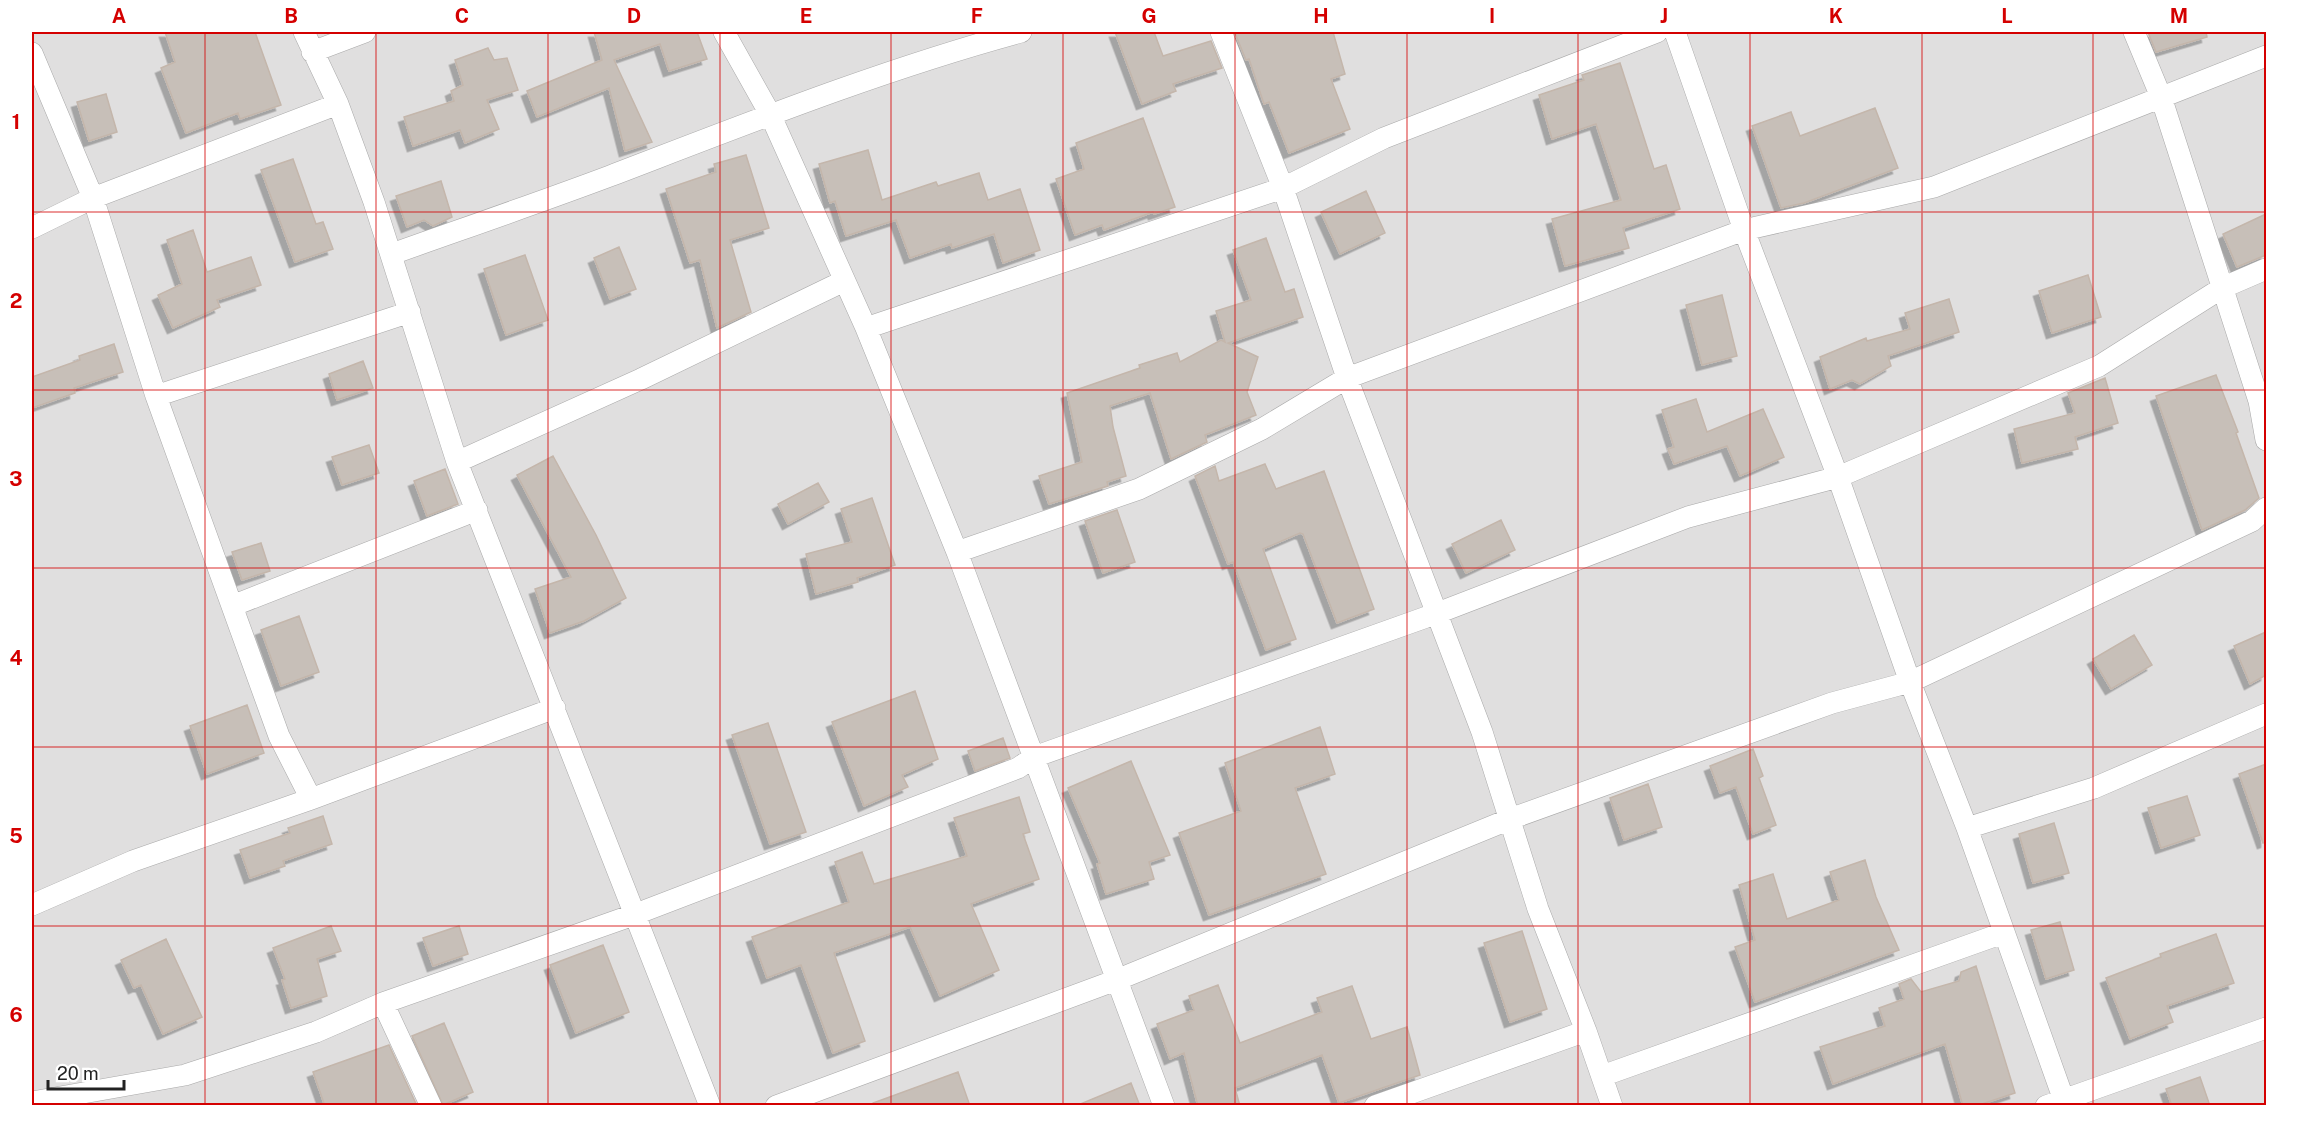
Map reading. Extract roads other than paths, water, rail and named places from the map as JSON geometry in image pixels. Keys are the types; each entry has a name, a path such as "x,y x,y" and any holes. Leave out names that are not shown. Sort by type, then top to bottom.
{"street":[{"path":"304,32 339,104 392,254 457,462 710,1106"},
{"path":"312,52 365,32"},
{"path":"724,32 770,114 866,328 957,552 1119,979 1164,1106"},
{"path":"392,254 608,177 770,114 944,53 1021,32"},
{"path":"1221,32 1283,188 1347,378 1435,614 1482,732 1538,909 1586,1031 1612,1106"},
{"path":"866,328 1283,188 1384,138 1657,32"},
{"path":"1675,32 1744,230 1838,477 1910,682 1967,828 2059,1103 2266,1028"},
{"path":"2134,32 2161,97 2259,400 2266,440"},
{"path":"32,53 93,198 156,396 279,736 311,799"},
{"path":"957,552 1139,489 1262,429 1347,378 1744,230 1934,187 2266,57"},
{"path":"32,228 93,198 339,104"},
{"path":"32,1102 184,1074 316,1032 383,1003 636,914 1018,768 1034,757 1435,614 1688,517 1838,477 2099,366 2222,288 2266,269"},
{"path":"457,462 641,379 844,281"},
{"path":"156,396 410,312"},
{"path":"776,1106 1119,979 1510,819 1832,703 1910,682 2252,521 2266,508"},
{"path":"232,606 477,510"},
{"path":"32,904 133,861 311,799 555,708"},
{"path":"1967,828 2094,788 2266,714"},
{"path":"1602,1077 2003,933"},
{"path":"383,1003 431,1106"},
{"path":"1375,1106 1586,1031"}]}
